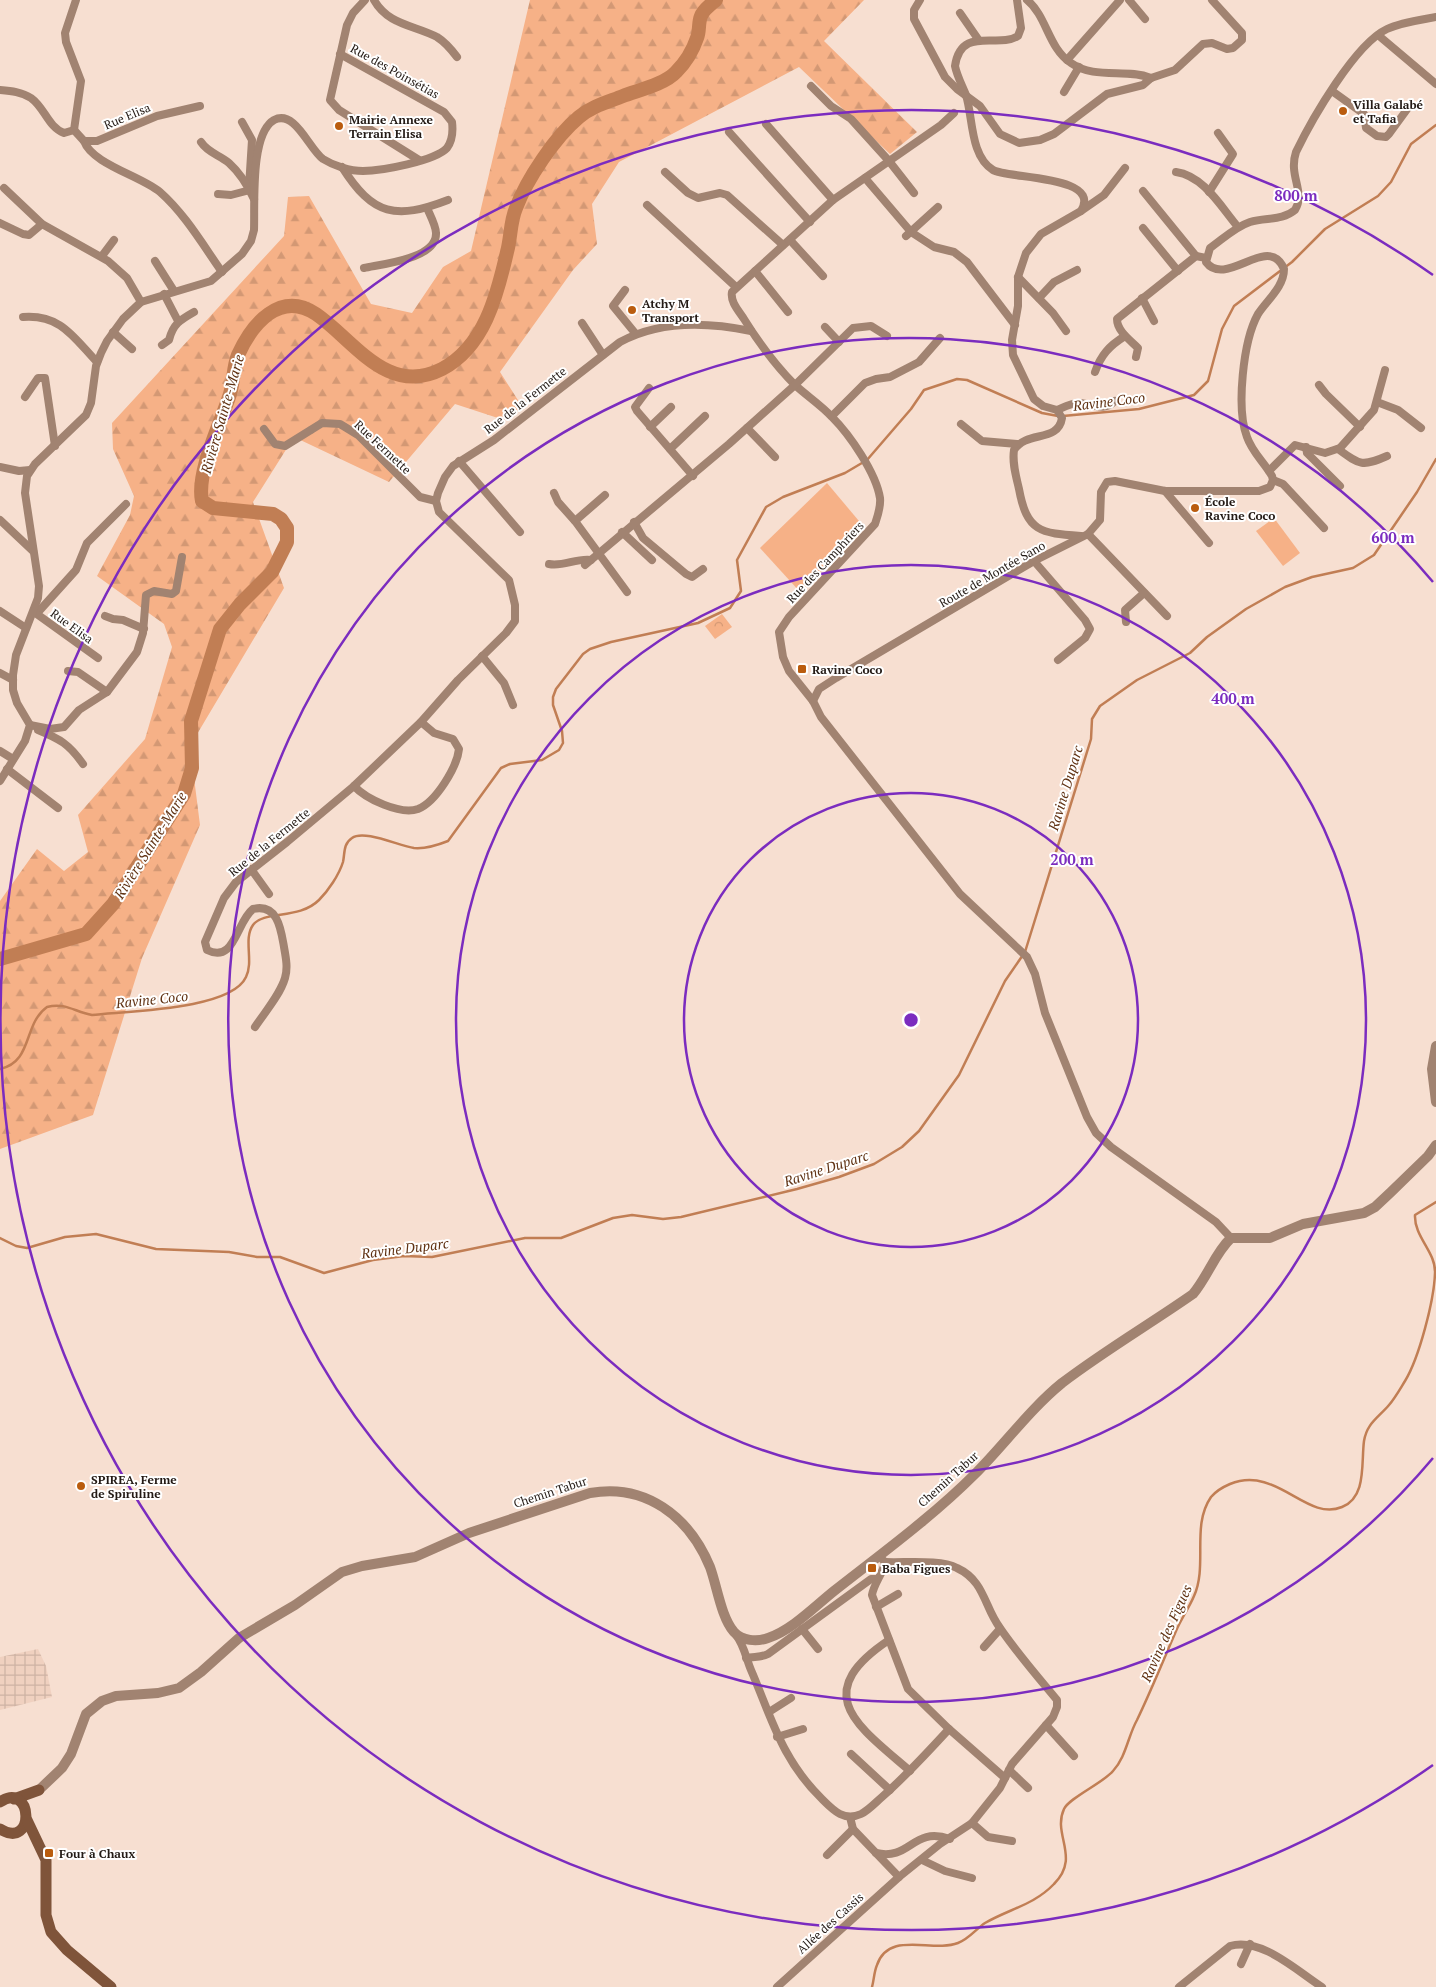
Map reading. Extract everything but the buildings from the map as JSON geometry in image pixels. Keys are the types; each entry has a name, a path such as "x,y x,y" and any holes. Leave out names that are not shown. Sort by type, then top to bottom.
{"main road":[{"name":"Chemin Tabur","path":"4,1800 38,1790"},
{"name":"Chemin Tabur","path":"6,1834 23,1828 26,1815 38,1790"},
{"path":"4,1800 23,1805 46,1860 46,1915 51,1932 67,1950 111,1987"},
{"path":"6,1834 40,1849"}],"street":[{"path":"74,130 81,81 66,42 65,33 76,0"},
{"path":"365,0 352,13 347,25 330,95 332,104 419,160"},
{"path":"374,0 385,14 394,21 437,37 449,46 457,57"},
{"path":"920,0 914,14 916,23 945,77 980,106 991,125 1004,138 1014,142 1028,143 1062,130 1107,94 1143,85 1151,78 1175,70 1203,44 1212,43 1227,49 1232,48 1242,40 1242,33 1212,0"},
{"path":"1017,0 1022,28 1018,36 1008,40 978,39 960,52 956,59 956,72 966,96 979,152 988,166 1002,173 1073,185 1083,197 1084,204 1081,210"},
{"path":"1027,0 1035,6 1046,31 1067,60 1079,67 1102,73 1151,78"},
{"path":"1067,60 1120,0"},
{"path":"1129,0 1145,19"},
{"path":"960,13 978,39"},
{"path":"1324,528 1283,484 1273,480 1246,437 1242,392 1244,368 1253,323 1282,281 1284,269 1276,258 1261,256 1221,270 1210,266 1206,258 1210,248 1238,227 1258,220 1281,218 1295,210 1300,195 1292,170 1294,160 1301,142 1355,55 1378,35 1400,24 1436,17"},
{"path":"1378,35 1436,84"},
{"name":"Rue des Poinsétias","path":"255,201 258,145 265,129 275,120 284,118 290,120 296,125 317,155 342,168 363,171 390,168 434,156 447,148 453,128 448,117 438,107 340,54"},
{"path":"1064,92 1079,67"},
{"path":"812,86 831,106 851,119 889,160 914,193"},
{"path":"0,90 31,97 56,129 64,133 74,130"},
{"path":"1332,91 1361,110 1366,118 1366,128 1380,138 1386,137 1389,134 1408,108"},
{"name":"Rue Elisa","path":"84,141 97,141 157,116 197,107 192,98"},
{"path":"647,205 736,287 833,200 941,125 954,113"},
{"path":"242,122 252,140 249,188"},
{"path":"766,124 833,200"},
{"path":"74,130 92,153 160,192 195,234 222,272"},
{"path":"729,132 810,222"},
{"path":"1209,192 1233,154 1218,133"},
{"path":"0,467 19,471 30,470 75,427 89,409 97,362 113,332 141,302 174,291 204,284 222,272 242,254 251,241 254,230 255,201 249,188 229,163 208,150 200,142"},
{"path":"342,168 358,191 386,209 402,212 427,208 448,200"},
{"path":"1126,168 1104,195 1041,234 1026,252 1018,277 1018,306 1012,340 1013,355 1032,395 1040,404 1057,410 1062,418 1062,424 1051,434 1026,438 1017,444 1014,450 1014,462 1023,510 1029,521 1044,530 1085,535 1167,616"},
{"path":"665,172 688,193 698,198 720,193 727,195 786,242 823,276"},
{"path":"1176,172 1189,174 1195,178 1238,227"},
{"path":"865,178 908,234 934,247 954,252 964,259 1015,325"},
{"path":"4,188 42,224 102,256 127,278 141,302"},
{"path":"218,194 230,195 249,188"},
{"path":"1143,191 1196,256 1206,258"},
{"path":"908,234 938,207"},
{"path":"364,268 410,258 427,251 436,233 427,208"},
{"path":"0,223 29,235 42,224"},
{"path":"1143,228 1178,271"},
{"path":"102,256 114,240"},
{"path":"1136,357 1138,348 1125,336 1118,326 1117,319 1196,256"},
{"path":"155,261 174,291"},
{"path":"1039,298 1054,282 1077,270"},
{"path":"755,271 788,312"},
{"path":"1018,277 1039,298 1066,332"},
{"name":"Rue des Camphriers","path":"736,287 732,294 733,302 758,343 795,385 832,416 848,434 878,488 880,512 875,524 789,617 779,632 782,657 789,671 813,701"},
{"path":"625,290 613,306 635,333"},
{"path":"164,294 178,321"},
{"path":"1142,298 1154,321"},
{"path":"162,345 169,340 171,329 178,321 194,312"},
{"path":"23,317 46,317 57,322 97,362"},
{"path":"582,323 603,355"},
{"name":"Rue de la Fermette","path":"255,1027 282,987 287,972 280,923 274,915 258,908 248,912 242,921 233,944 226,950 213,953 205,947 206,937 224,898 236,882 251,869 287,842 354,786 421,722 506,633 515,621 512,586 503,574 443,517 437,507 436,501 445,477 459,461 494,440 603,355 635,333 705,324 751,330"},
{"path":"549,564 555,566 579,559 588,562 748,428 853,328 862,325 876,328 887,336"},
{"path":"825,326 839,342"},
{"path":"113,332 132,349"},
{"path":"1095,372 1110,345 1125,336"},
{"path":"832,416 865,383 871,380 890,377 919,362 940,338"},
{"path":"1269,471 1290,447 1295,445 1325,453 1338,449 1374,410 1386,370"},
{"path":"25,397 38,378 45,378 55,446"},
{"path":"1319,385 1360,427"},
{"path":"649,388 635,407 693,476"},
{"path":"1057,410 1079,402 1103,407 1111,405 1115,401"},
{"path":"1377,402 1398,410 1421,428"},
{"path":"650,427 671,407"},
{"path":"670,449 704,416"},
{"name":"Rue Fermette","path":"264,429 275,444 285,446 322,423 340,424 358,435 420,497 436,501"},
{"path":"961,424 982,441 1017,444"},
{"path":"748,428 775,457"},
{"path":"1306,448 1307,453 1340,486"},
{"path":"1338,449 1362,464 1369,464 1387,456"},
{"path":"459,461 520,532"},
{"name":"Rue Elisa","path":"30,470 25,482 24,493 39,586 34,612 16,655 13,680 17,703 30,725"},
{"path":"1085,535 1100,520 1101,492 1107,482 1115,481 1165,490 1259,491 1270,488 1273,480"},
{"path":"1165,490 1209,543"},
{"path":"554,493 558,502 575,520 627,592"},
{"path":"575,520 605,495"},
{"path":"34,612 40,610 71,576 87,543 126,504"},
{"path":"0,520 25,541 34,552"},
{"path":"634,522 643,538 686,574 692,577 703,569"},
{"path":"622,532 652,560"},
{"name":"Route de Montée Sano","path":"813,701 819,688 1034,561 1085,535"},
{"path":"30,725 50,729 64,727 79,710 107,692 137,652 144,629 146,595 154,591 174,593 182,557"},
{"path":"1034,561 1088,624 1090,630 1085,638 1058,660"},
{"path":"1126,622 1125,610 1144,592"},
{"path":"0,611 26,628"},
{"name":"Rue Elisa","path":"34,612 98,658"},
{"path":"105,616 123,620 144,629"},
{"path":"482,656 504,684 513,705"},
{"path":"68,671 78,672 107,692"},
{"path":"0,674 13,680"},
{"path":"813,701 821,717 960,894 987,922 1027,957 1064,1065 1096,1133 1111,1147 1216,1222 1231,1238 1270,1238 1303,1224 1364,1213 1375,1207 1391,1192 1436,1145"},
{"path":"354,786 367,798 403,809 416,809 429,801 452,770 460,749 453,739 434,733 421,722"},
{"path":"0,781 25,741 30,725"},
{"path":"30,725 61,739 73,750 83,764"},
{"path":"0,751 13,759"},
{"path":"7,769 58,808"},
{"path":"251,869 269,894"},
{"path":"1436,1046 1432,1069 1436,1102"},
{"name":"Chemin Tabur","path":"752,1640 758,1641 780,1632 882,1559 973,1476 1061,1384 1193,1294 1204,1281 1223,1246 1231,1238"},
{"name":"Chemin Tabur","path":"38,1790 62,1768 71,1754 86,1714 102,1701 116,1696 158,1693 178,1688 202,1672 239,1638 295,1605 342,1572 362,1566 415,1557 469,1533 590,1493 607,1490 628,1491 650,1498 665,1506 682,1522 710,1566 734,1633"},
{"path":"882,1559 872,1595 908,1689 949,1729 1028,1788"},
{"name":"Allée des Cassis","path":"776,1987 898,1877 940,1844 972,1823 1007,1774 1056,1713 1057,1700 1000,1629 989,1612 984,1594 969,1576 958,1568 945,1564 882,1559"},
{"path":"749,1657 762,1657 768,1654 871,1579 877,1579"},
{"path":"876,1607 898,1594"},
{"path":"802,1629 818,1649"},
{"path":"984,1647 1000,1629"},
{"path":"734,1633 745,1639 752,1640 749,1657"},
{"path":"734,1633 749,1657 777,1737 789,1760 811,1789 838,1814 850,1817 865,1811 910,1771 949,1729"},
{"path":"889,1640 867,1655 855,1667 849,1679 848,1704 860,1728 910,1771"},
{"path":"769,1712 791,1698"},
{"path":"1046,1725 1074,1756"},
{"path":"777,1737 802,1729"},
{"path":"851,1754 890,1790"},
{"path":"850,1817 853,1829 898,1877"},
{"path":"972,1823 988,1837 1012,1841"},
{"path":"827,1855 853,1829"},
{"path":"876,1853 888,1856 898,1853 924,1837 936,1834 950,1839"},
{"path":"922,1860 945,1871 972,1878"},
{"path":"1179,1987 1230,1946 1240,1943 1259,1946 1322,1987"},
{"path":"1242,1964 1250,1944"}],"shaded area":[{"path":"38,1649 46,1666 52,1697 0,1710 0,1657"}],"green space":[{"path":"530,0 864,0 824,41 917,132 890,154 799,67 619,162 592,204 597,244 573,270 500,372 523,408 504,420 455,404 389,482 294,437 253,502 284,588 190,746 200,825 142,958 93,1115 0,1149 0,901 37,849 64,871 88,852 78,815 145,739 172,647 164,624 97,576 130,515 134,496 113,449 112,423 284,236 288,197 309,196 371,304 412,313 443,267 471,251"},
{"path":"827,483 864,527 801,593 760,548"},
{"path":"1274,518 1300,553 1283,566 1256,531"},
{"path":"722,614 732,627 715,639 705,626"}],"waterway":[{"name":"Rivière Sainte-Marie","path":"0,959 86,934 113,904 184,794 192,768 191,721 220,629 240,604 272,572 287,542 287,528 281,519 273,514 213,508 202,501 201,489 210,448 230,394 236,360 251,332 259,322 279,308 291,306 303,308 316,314 373,362 388,371 404,376 422,376 442,369 468,348 486,319 499,286 516,208 527,184 551,147 570,125 589,110 659,83 676,72 686,60 693,47 698,35 702,14 716,0"},
{"name":"Ravine Coco","path":"1063,416 1139,409 1194,395 1208,381 1222,329 1234,306 1292,262 1325,229 1378,196 1391,182 1411,144 1436,125"},
{"name":"Ravine Coco","path":"0,1069 11,1065 18,1059 39,1014 47,1007 65,1007 92,1015 152,1010 200,1002 220,996 236,988 246,977 248,971 249,937 253,925 258,920 302,910 319,900 339,872 346,846 352,838 365,835 414,848 448,841 501,768 510,764 542,760 559,750 563,743 562,731 553,705 553,697 556,689 583,654 590,649 611,642 698,623 730,608 741,591 737,560 766,507 783,497 845,473 867,460 911,409 924,390 957,379 967,380 1042,413 1058,416"},
{"name":"Ravine Duparc","path":"0,1238 16,1246 27,1248 65,1237 96,1234 156,1249 229,1252 257,1257 280,1257 324,1273 373,1260 404,1256 432,1257 525,1238 561,1238 613,1218 632,1215 663,1219 681,1217 797,1189 839,1177 874,1164 902,1147 919,1131 959,1075 1005,981 1025,952 1091,739 1092,719 1100,706 1137,680 1190,653 1207,637 1246,609 1285,587 1312,577 1353,568 1374,555 1417,492 1436,459"},
{"name":"Ravine des Figues","path":"872,1987 877,1965 883,1954 891,1948 901,1945 936,1946 958,1943 966,1939 985,1923 1038,1897 1054,1884 1062,1874 1066,1855 1061,1828 1064,1809 1072,1800 1108,1776 1124,1753 1176,1631 1194,1596 1200,1572 1202,1520 1205,1508 1211,1497 1220,1489 1230,1484 1247,1480 1277,1487 1316,1507 1329,1510 1342,1507 1356,1496 1361,1478 1365,1435 1405,1381 1425,1329 1435,1273 1432,1258 1418,1230 1415,1215 1436,1202"}],"place":[{"name":"Villa Galabé et Tafia","path":"1343,111"},
{"name":"Mairie Annexe Terrain Elisa","path":"339,126"},
{"name":"Atchy M Transport","path":"632,310"},
{"name":"École Ravine Coco","path":"1195,508"},
{"name":"Ravine Coco","path":"802,669"},
{"name":"SPIREA, Ferme de Spiruline","path":"81,1486"},
{"name":"Baba Figues","path":"872,1568"},
{"name":"Four à Chaux","path":"49,1853"}]}
